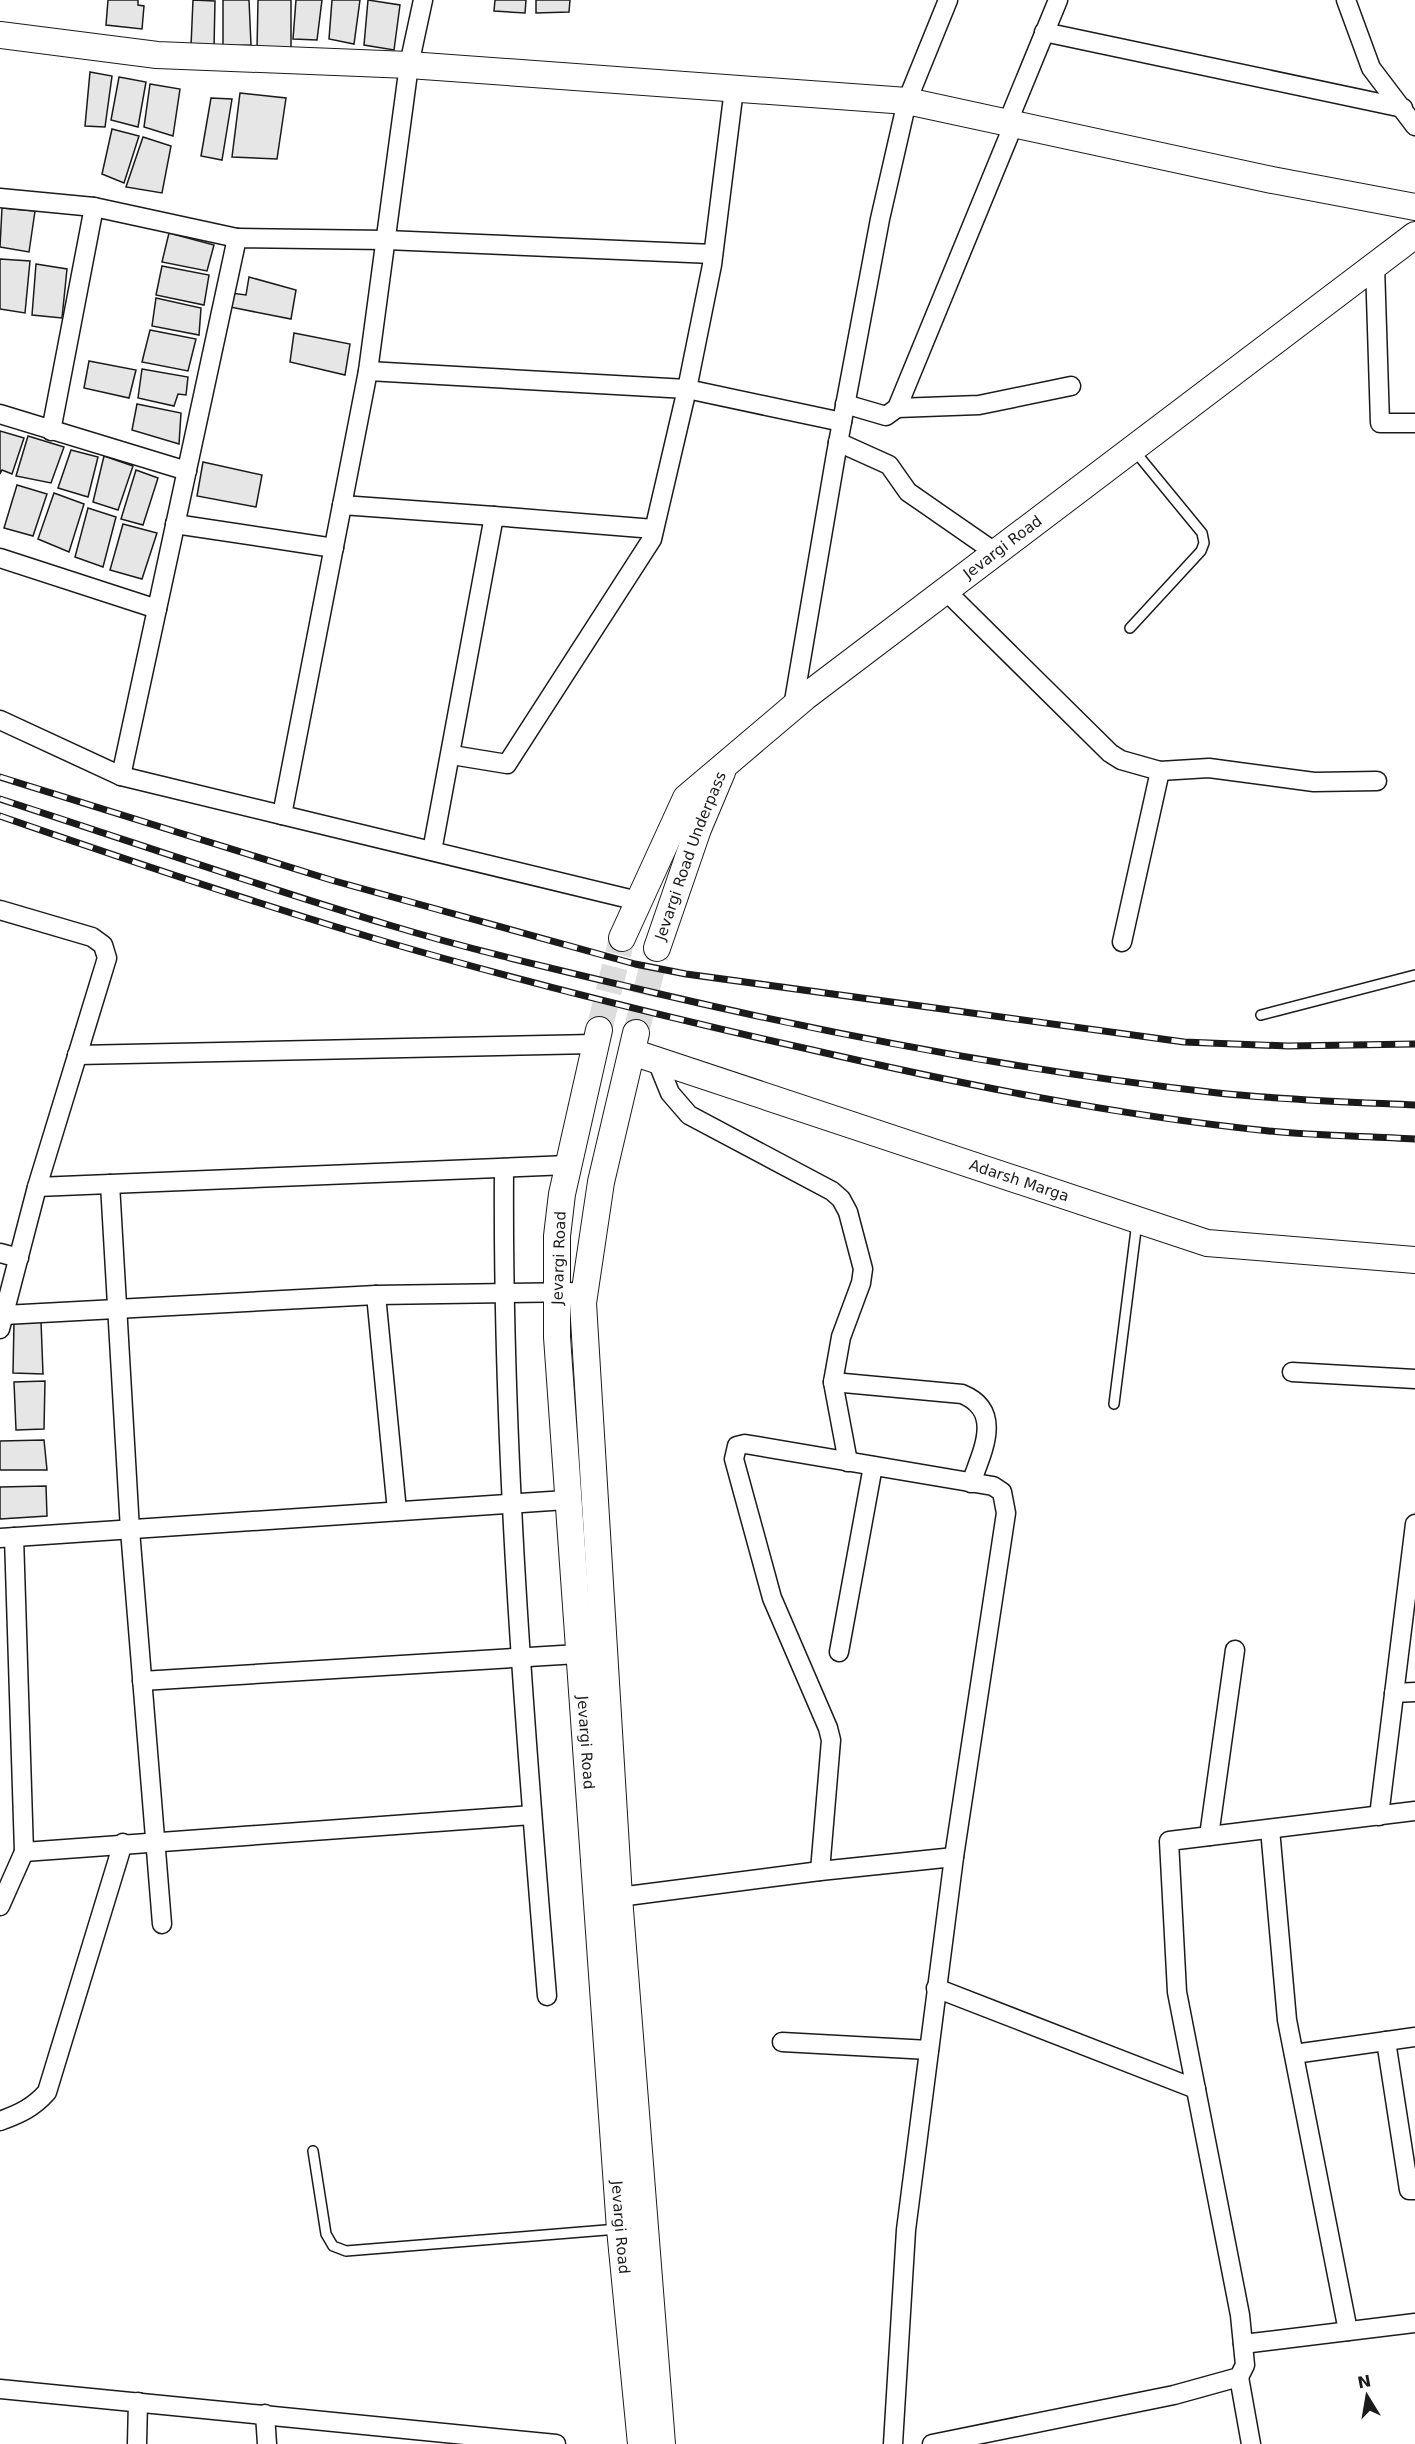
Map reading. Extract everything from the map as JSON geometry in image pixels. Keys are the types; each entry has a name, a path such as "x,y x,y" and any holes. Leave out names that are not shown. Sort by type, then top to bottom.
{"main road":[{"path":"0,35 157,55 409,65 907,101 1272,180 1415,207"},
{"name":"Jevargi Road","path":"638,901 686,798 793,707 1415,235"},
{"name":"Jevargi Road Underpass","path":"657,948 698,829 725,767"},
{"path":"622,939 638,901"},
{"name":"Jevargi Road","path":"597,1037 568,1165 557,1236 558,1369 620,2229 641,2444"},
{"name":"Adarsh Marga","path":"584,1292 601,1182 634,1042 657,1061 1207,1243 1415,1260"},
{"path":"584,1292 584,1327 619,1896 662,2444"}],"street":[{"path":"282,814 368,371 409,65 423,0"},
{"path":"793,707 838,442 880,219 907,101 948,0"},
{"path":"845,404 886,416 897,408 1058,0"},
{"path":"1346,0 1371,68 1415,126"},
{"path":"1044,32 1403,108"},
{"path":"452,754 507,764 652,539 687,389 713,254 734,88"},
{"path":"0,198 94,207 237,238 386,240 713,254"},
{"path":"51,431 94,207"},
{"path":"121,776 237,238"},
{"path":"1375,266 1380,423 1415,423"},
{"path":"368,371 687,389 842,422"},
{"path":"897,408 979,405 1071,386"},
{"path":"0,414 187,471"},
{"path":"838,442 889,465 908,492 996,553"},
{"path":"342,505 654,529"},
{"path":"432,851 452,754 494,516"},
{"path":"176,524 334,548"},
{"path":"0,558 157,609"},
{"path":"945,591 1110,753 1121,760 1160,771 1209,768 1314,782 1377,781"},
{"path":"0,720 121,776 638,901"},
{"path":"1122,942 1160,771"},
{"path":"0,910 92,937 103,945 107,958 38,1186 2,1322 118,1309 376,1295 584,1292"},
{"path":"77,1055 597,1037"},
{"path":"657,1061 670,1094 688,1114 832,1191 841,1199 848,1212 863,1269 861,1283 841,1337 833,1382 848,1462"},
{"path":"38,1186 568,1165"},
{"path":"504,1168 503,1294 519,1657 547,1996"},
{"path":"110,1184 130,1530 162,1924"},
{"path":"0,1253 19,1258"},
{"path":"376,1295 397,1511"},
{"path":"1292,1372 1415,1379"},
{"path":"833,1382 962,1394 975,1400 984,1410 987,1429 971,1483"},
{"path":"820,1871 831,1740 828,1728 772,1598 738,1473 734,1450 737,1446 752,1445 993,1486 1002,1492 1006,1513 954,1857 906,2230 893,2444"},
{"path":"839,1652 873,1466"},
{"path":"0,1906 24,1852 7,1537 566,1500"},
{"path":"1379,1816 1415,1524"},
{"path":"1209,1836 1235,1650"},
{"path":"142,1681 578,1654"},
{"path":"1394,1693 1415,1692"},
{"path":"1251,2444 1239,2377 1245,2365 1240,2315 1177,1992 1169,1841 1415,1811"},
{"path":"24,1852 155,1840 532,1815"},
{"path":"1270,1829 1287,2020 1348,2331"},
{"path":"0,2121 21,2114 36,2104 47,2092 123,1843"},
{"path":"619,1896 954,1857"},
{"path":"936,1988 1196,2089"},
{"path":"1294,2054 1415,2037"},
{"path":"1386,2041 1409,2190 1415,2190"},
{"path":"782,2042 929,2050"},
{"path":"1243,2344 1415,2323"},
{"path":"932,2444 1174,2395 1239,2377"},
{"path":"0,2389 266,2414 404,2435 556,2444"},
{"path":"136,2444 138,2402"},
{"path":"266,2414 267,2444"}],"lane":[{"path":"1130,628 1202,551 1204,543 1202,533 1133,449"},
{"path":"1261,1015 1415,975"},
{"path":"1114,1404 1138,1220"},
{"path":"313,2151 326,2234 333,2246 346,2251 620,2229"}],"building":[{"path":"108,0 138,0 138,5 144,6 142,29 106,25"},
{"path":"193,0 215,1 214,48 191,46"},
{"path":"223,0 249,0 251,45 223,46"},
{"path":"258,0 291,0 291,51 257,50"},
{"path":"296,0 322,0 317,40 293,39"},
{"path":"332,0 360,0 354,44 329,39"},
{"path":"368,0 400,5 394,50 364,45"},
{"path":"495,0 526,0 525,13 494,11"},
{"path":"536,0 570,0 569,12 536,13"},
{"path":"90,72 112,76 105,127 85,126"},
{"path":"119,77 146,82 138,127 111,120"},
{"path":"150,84 180,89 173,136 144,127"},
{"path":"240,93 286,98 277,159 232,157"},
{"path":"211,98 232,99 222,160 201,156"},
{"path":"112,129 139,136 124,183 102,174"},
{"path":"143,137 171,146 162,193 126,187"},
{"path":"2,208 35,211 29,252 0,247"},
{"path":"169,233 214,245 207,271 162,262"},
{"path":"0,259 30,261 25,313 0,309"},
{"path":"36,264 67,269 62,318 32,315"},
{"path":"162,266 209,275 204,305 156,295"},
{"path":"249,277 296,290 291,319 230,307 231,293 246,295"},
{"path":"156,298 201,308 199,335 152,326"},
{"path":"150,330 196,339 188,371 142,362"},
{"path":"294,333 350,344 345,375 290,362"},
{"path":"89,361 136,370 129,398 84,388"},
{"path":"142,369 188,377 186,395 178,394 174,406 138,398"},
{"path":"137,404 181,413 179,444 132,430"},
{"path":"0,431 24,438 12,474 2,470 0,474"},
{"path":"28,436 64,447 51,483 16,476"},
{"path":"71,450 98,457 88,497 58,488"},
{"path":"104,456 133,466 118,510 93,502"},
{"path":"203,462 262,475 256,507 197,496"},
{"path":"136,470 158,478 143,525 121,519"},
{"path":"17,485 47,494 33,536 4,528"},
{"path":"54,493 84,504 69,552 38,539"},
{"path":"88,508 116,517 103,567 75,557"},
{"path":"123,524 157,533 142,579 110,570"},
{"path":"41,1321 43,1374 13,1373 14,1322"},
{"path":"45,1381 44,1429 16,1430 14,1382"},
{"path":"44,1440 47,1470 0,1470 0,1441"},
{"path":"46,1486 47,1516 0,1519 0,1487"}],"tunnel":[{"path":"599,1030 622,938"},
{"path":"636,1033 657,948"}],"railway":[{"path":"0,777 331,880 635,964 686,974 1184,1042 1288,1046 1415,1044"},
{"path":"0,799 292,895 421,934 651,992 792,1023 862,1038 1075,1075 1218,1093 1415,1105"},
{"path":"0,816 191,881 383,941 541,985 754,1037 980,1086 1153,1116 1287,1133 1415,1139"}]}
